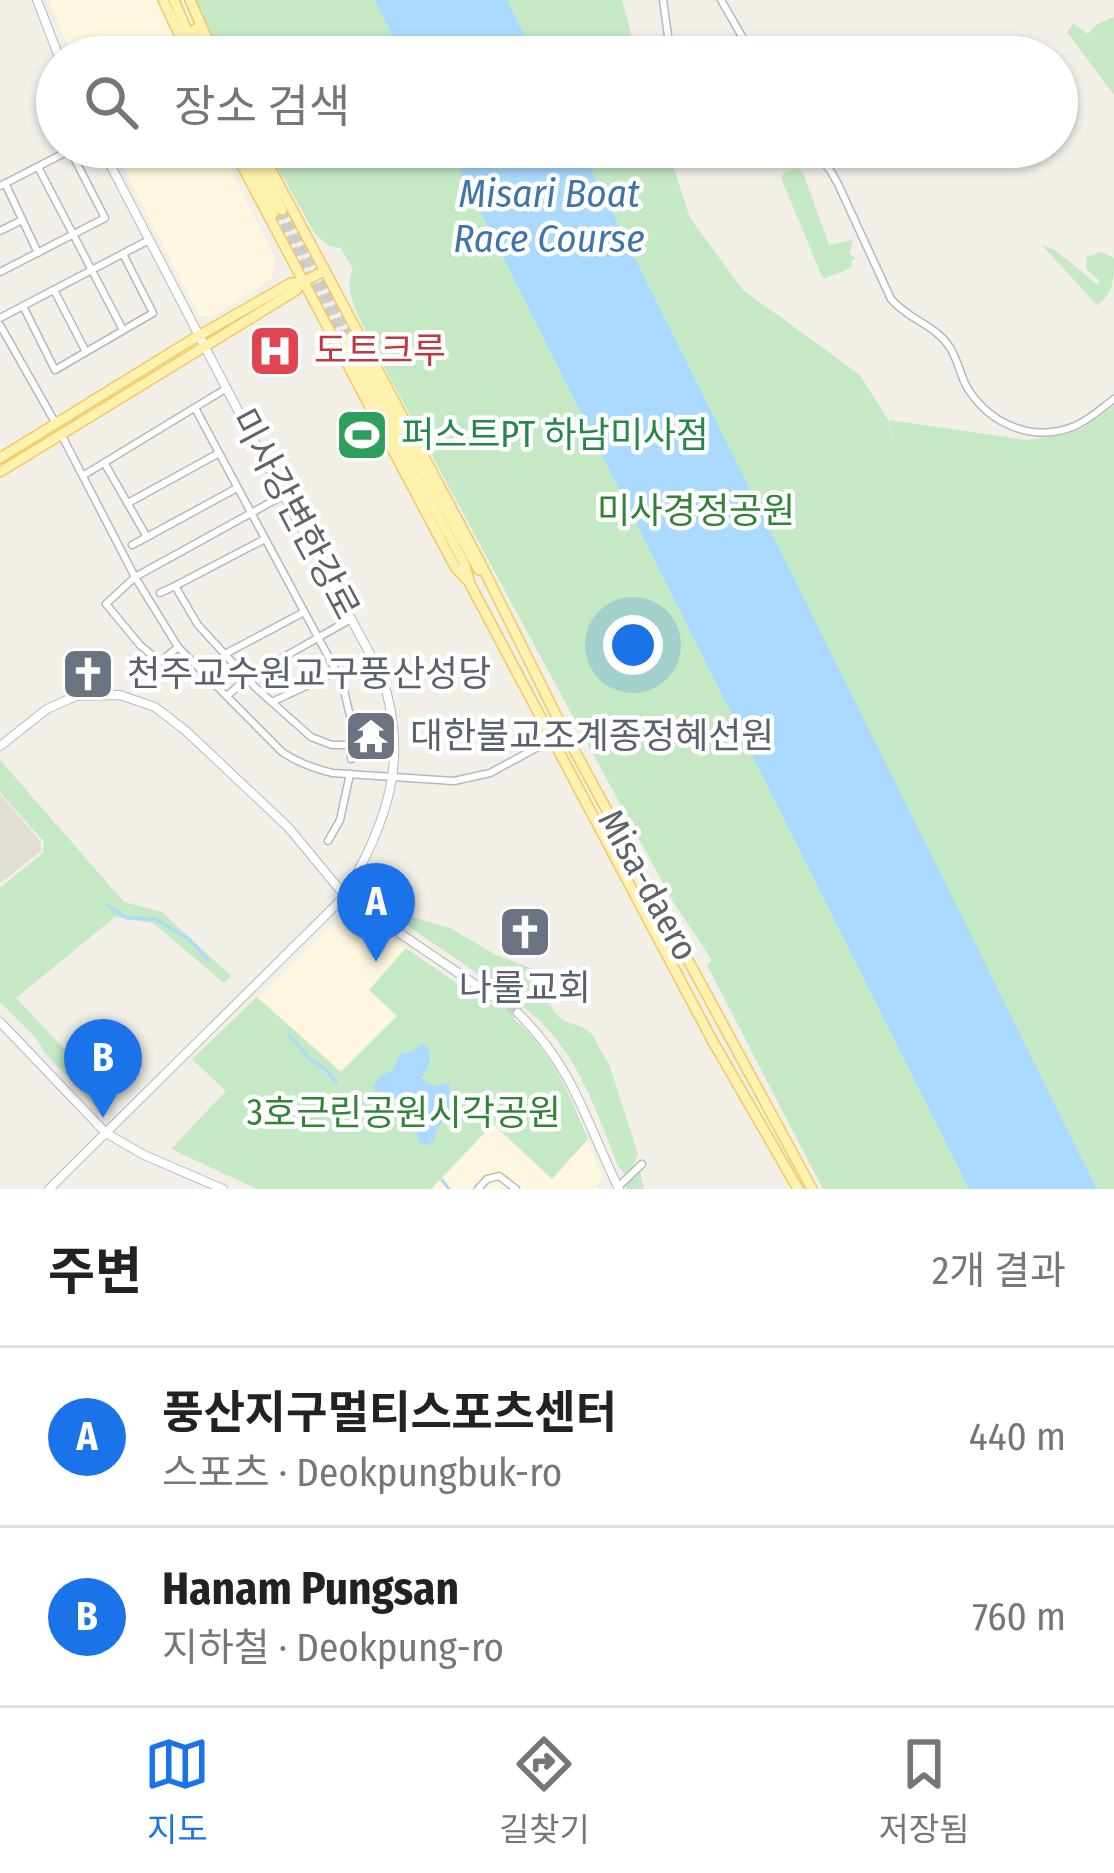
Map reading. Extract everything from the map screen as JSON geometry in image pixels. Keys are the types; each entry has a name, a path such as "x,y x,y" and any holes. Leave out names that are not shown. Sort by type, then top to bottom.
{"main road":[{"path":"164,0 183,36"},
{"path":"174,0 187,36"},
{"path":"186,0 202,36"},
{"name":"Misa-daero","path":"250,168 324,271 479,560 565,734 814,1189"},
{"name":"Misa-daero","path":"263,168 303,282 455,567 470,584"},
{"path":"0,472 291,283 324,271"},
{"path":"0,458 202,341"},
{"name":"Misa-daero","path":"486,579 347,341 712,1040 796,1186"}],"street":[{"path":"37,0 50,36"},
{"path":"663,0 668,36"},
{"path":"721,0 742,36"},
{"path":"36,167 2,184 38,253"},
{"path":"39,168 123,330"},
{"path":"0,272 105,218 82,168"},
{"name":"미사강변한강로","path":"49,1189 345,896 376,840 393,776 390,704 381,674 112,168"},
{"path":"828,168 891,298 910,318 933,329 946,342 966,386 988,412 1011,428 1044,432 1082,422 1114,399"},
{"path":"0,231 22,220"},
{"path":"56,424 0,321 149,240"},
{"path":"22,306 55,370 153,313 123,254"},
{"path":"54,290 86,352"},
{"path":"84,475 227,388"},
{"path":"195,408 346,694 352,720 351,759"},
{"path":"62,436 135,577 178,647 292,759 316,770 454,781 490,773 553,740"},
{"path":"128,503 219,453"},
{"path":"105,464 147,537"},
{"path":"132,545 238,488"},
{"path":"178,647 160,662 106,604 135,577 284,495"},
{"path":"160,593 265,538"},
{"path":"175,586 198,626 272,702 311,737 332,745 351,745"},
{"path":"225,655 304,612"},
{"path":"227,696 247,678 351,620"},
{"path":"272,702 336,672"},
{"path":"0,746 41,713 76,696 121,695 155,707 289,827 345,896 498,1000"},
{"path":"328,841 340,820 350,774"},
{"path":"518,1013 568,1075 618,1188 642,1164"},
{"path":"0,1022 106,1133 223,1189"},
{"path":"478,1189 487,1179 499,1176 516,1189"}],"shaded area":[{"path":"49,0 158,0 173,36 64,36"},
{"path":"124,168 230,168 274,257 275,269 271,279 212,317 199,316"},
{"path":"0,794 41,842 41,851 0,883"},
{"path":"354,910 406,948 369,990 397,1016 333,1079 199,1056 346,911"},
{"path":"493,1124 551,1178 587,1141 601,1182 595,1189 431,1189"}],"green space":[{"path":"195,0 622,0 631,36 211,36"},
{"path":"1114,18 1114,95 1078,47 1078,36 1067,32 1073,23 1088,34"},
{"name":"미사경정공원","path":"278,168 674,168 690,218 743,290 860,375 888,420 893,445 889,420 1027,440 1082,429 1114,406 1114,1189 823,1189 707,965 712,960 672,900 369,339 351,295 353,270 341,248 329,246 315,234"},
{"path":"798,169 829,245 853,240 849,253 856,259 851,268 823,279 781,178"},
{"path":"1042,245 1098,285 1099,280 1086,269 1087,257 1101,252 1114,258 1107,296 1097,305"},
{"path":"0,760 124,902 162,912 231,976 224,983 153,923 115,917 16,998 114,1101 107,1107 96,1107 0,1002 0,888 43,853 44,842 0,792"},
{"name":"3호근린공원시각공원","path":"366,882 410,916 452,929 496,955 533,969 554,1012 592,1034 610,1067 638,1154 633,1165 644,1189 626,1189 626,1175 571,1060 525,1008 514,1019 550,1060 588,1139 552,1179 493,1124 431,1189 257,1189 171,1149 226,1091 192,1059 257,997 341,1072 397,1016 369,990 406,948 486,1004 501,1000 499,988 364,896 360,890"}],"water":[{"path":"375,0 507,0 525,36 393,36"},
{"name":"Misari Boat Race Course","path":"458,168 590,168 1097,1189 969,1189"},
{"path":"423,1044 429,1048 430,1062 422,1078 433,1086 449,1083 450,1101 463,1115 441,1124 427,1146 418,1142 409,1107 373,1087 379,1077 393,1070 400,1054"}],"waterway":[{"path":"108,905 126,918 155,919 189,939 209,961"},
{"path":"288,1034 337,1083"},
{"path":"442,1180 449,1189"}],"tunnel":[{"path":"282,210 350,338"},
{"path":"274,213 344,343"},
{"path":"498,1000 518,1013"}],"place":[{"name":"도트크루","path":"275,351"},
{"name":"퍼스트PT 하남미사점","path":"362,435"},
{"name":"천주교수원교구풍산성당","path":"88,674"},
{"name":"대한불교조계종정혜선원","path":"371,736"},
{"name":"나룰교회","path":"525,932"},
{"name":"풍산지구멀티스포츠센터","path":"376,962"},
{"name":"Hanam Pungsan","path":"103,1118"}]}
